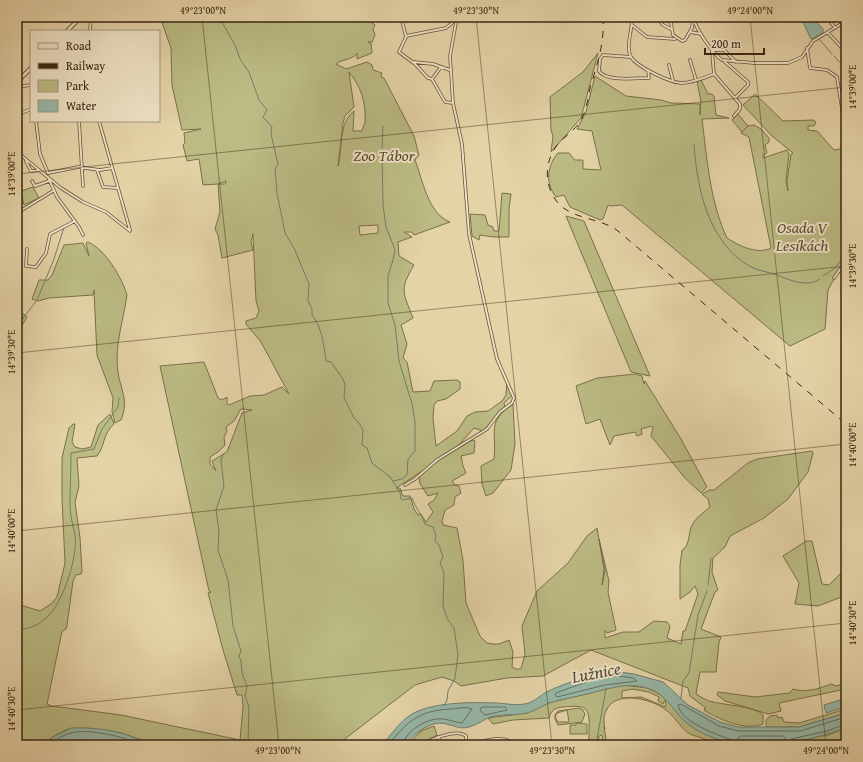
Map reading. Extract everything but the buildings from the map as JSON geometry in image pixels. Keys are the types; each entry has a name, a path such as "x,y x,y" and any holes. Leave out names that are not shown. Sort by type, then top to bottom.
{"street":[{"path":"68,30 81,17"},
{"path":"90,30 91,17"},
{"path":"401,17 406,36 399,52 413,62 428,78 432,78 444,101 453,103"},
{"path":"631,57 629,47 632,17"},
{"path":"657,17 663,25 671,30"},
{"path":"670,17 671,30 676,39"},
{"path":"827,17 835,28"},
{"path":"725,61 786,63 802,57 807,47 815,40 846,21 842,17"},
{"path":"406,36 444,28 457,18"},
{"path":"405,485 415,480 433,463 487,429 499,413 512,402 514,398 497,359 470,237 462,140 453,103 451,70 450,50 457,18"},
{"path":"632,24 645,36 685,41 690,32 693,18"},
{"path":"693,18 715,54 748,82 748,85 736,97"},
{"path":"73,25 73,30"},
{"path":"666,39 671,30"},
{"path":"690,32 702,34"},
{"path":"828,33 846,52"},
{"path":"807,47 810,68 827,70 837,77 844,121"},
{"path":"712,50 725,51 736,62"},
{"path":"712,50 714,74 736,97 741,108 734,116"},
{"path":"715,54 721,50"},
{"path":"648,70 649,78 607,77 599,71 600,59 603,55 631,57 648,70 674,81 684,82 696,80 714,74"},
{"path":"690,60 696,80"},
{"path":"413,62 430,63 451,70"},
{"path":"669,65 674,81"},
{"path":"432,78 441,67"},
{"path":"17,82 30,69"},
{"path":"17,87 30,85"},
{"path":"17,115 30,109"},
{"path":"36,122 40,154 53,191 75,221 83,235"},
{"path":"78,122 83,186"},
{"path":"26,161 48,174 61,188 83,202 110,215 130,231 99,122"},
{"path":"17,145 31,171 39,170"},
{"path":"17,152 23,157"},
{"path":"48,174 82,167 97,170 112,168"},
{"path":"97,170 103,187 118,188"},
{"path":"32,182 35,186 49,180"},
{"path":"17,213 53,191"},
{"path":"26,249 26,266 37,267 46,253 50,234 75,221"},
{"path":"834,278 846,261"},
{"path":"421,745 426,744 438,737 462,733 466,737 466,745"},
{"path":"438,737 441,745"},
{"path":"477,744 483,741 506,739 513,745"},
{"path":"534,745 547,745"}],"green space":[{"name":"Zoo Tábor","path":"160,17 309,17 311,19 310,17 363,17 371,19 372,23 375,25 373,29 375,35 372,42 368,42 371,43 372,53 357,59 357,53 353,57 336,64 346,69 367,62 372,65 373,70 382,73 381,77 384,78 414,136 419,155 415,160 431,204 442,218 450,222 414,235 412,232 404,232 412,237 398,242 399,256 414,265 404,286 405,296 413,318 401,325 407,344 403,358 407,362 413,392 430,391 434,381 457,380 460,382 460,389 446,399 437,401 434,405 433,418 436,446 457,431 467,416 475,412 488,411 502,401 506,395 507,382 513,395 504,403 505,408 483,431 474,428 459,445 443,457 472,440 475,441 474,453 461,456 466,473 452,481 455,485 459,486 461,493 455,497 454,505 445,510 442,521 443,525 457,528 463,560 466,603 480,636 487,643 493,644 499,644 509,640 513,652 512,667 521,669 525,654 522,626 537,591 568,563 587,536 597,528 604,569 602,585 605,571 599,539 609,581 608,592 616,630 607,633 605,630 605,638 623,632 639,632 654,621 667,622 670,626 667,638 681,644 683,631 685,631 698,594 695,586 690,592 680,599 680,565 682,550 687,544 693,523 710,507 708,499 702,494 709,490 714,490 748,463 757,459 812,451 813,453 808,472 788,499 764,518 730,536 725,547 713,558 712,572 718,590 715,592 701,629 721,637 719,642 716,672 700,672 696,694 711,701 748,708 760,712 763,715 763,724 748,726 733,724 719,718 705,711 704,709 706,708 690,696 688,688 591,650 543,676 507,678 461,686 454,681 442,677 415,685 337,745 153,745 152,743 120,733 72,728 58,734 43,745 17,745 17,604 40,611 51,604 57,597 65,563 62,458 69,428 75,424 72,442 75,447 82,449 91,447 98,425 110,414 114,424 107,432 100,452 97,456 77,458 79,486 75,502 80,538 82,572 81,574 76,575 73,581 67,625 66,629 62,631 47,704 52,706 121,715 240,740 243,707 242,695 237,695 208,593 211,592 209,591 160,366 204,362 218,398 222,400 227,397 227,404 229,405 250,396 264,395 282,387 289,394 261,342 246,324 246,321 256,318 259,311 256,301 253,234 251,242 253,250 222,258 218,235 215,229 220,212 218,184 203,185 199,159 187,161 183,145 185,143 184,133 201,129 182,130 172,85 171,48","holes":["349,72 357,83 364,101 365,122 362,131 353,131 354,111 345,122 338,166 343,123 345,116 354,107","226,181 225,184 218,184","378,225 378,233 360,235 359,226","241,409 252,410 242,413 227,452 212,461 216,471 210,464 210,457 225,445 224,437 227,431 226,427 234,421","430,466 419,477 420,484 428,496 438,493 434,500 428,504 433,512 426,522 421,514 418,515 414,509 410,496 403,496 400,488 396,488"]},
{"path":"598,53 581,118 551,152 553,136 551,130 550,97 583,72"},
{"name":"Osada V Lesíkách","path":"595,76 626,96 661,100 671,103 700,104 700,115 701,102 697,81 701,80 708,94 712,94 714,96 716,115 729,118 702,119 710,180 717,210 727,238 749,249 760,251 771,248 749,137 741,133 748,126 754,125 761,129 769,138 769,142 765,145 767,153 763,155 763,158 787,150 789,154 786,181 788,191 787,181 791,154 793,153 772,136 743,105 755,94 783,121 814,120 816,123 814,126 808,126 808,130 817,131 834,150 846,148 846,189 844,189 846,191 846,242 842,248 844,261 828,290 825,329 790,346 622,205 608,205 603,219 600,220 570,207 564,195 556,197 550,186 549,175 554,158 558,153 569,153 575,160 583,160 583,169 601,170 592,131 577,129 586,112"},
{"path":"738,114 748,126 742,132 732,120"},
{"path":"33,187 39,198 24,205 21,191"},
{"path":"502,193 511,194 509,209 509,237 480,235 479,240 472,236 470,214 485,215 488,225 493,227 494,231 499,231"},
{"path":"566,216 584,221 650,376 631,372"},
{"path":"88,242 101,251 117,273 127,295 119,336 117,357 117,367 124,399 124,409 121,420 115,423 112,412 113,398 97,355 94,290 93,295 49,298 38,301 32,299 39,280 48,280 52,275 64,245 83,243 89,256 86,243"},
{"path":"21,312 27,317 17,334 17,315"},
{"path":"635,374 642,376 644,384 645,381 681,439 707,487 701,493 685,478 651,436 652,426 641,429 642,434 637,436 635,432 614,436 610,445 600,419 586,424 576,386 597,378"},
{"path":"513,404 515,444 511,470 493,493 486,496 482,484 481,466 494,459 494,428 496,422 499,416"},
{"path":"806,541 812,541 822,584 829,585 840,574 846,577 846,594 844,596 818,606 795,604 799,583 783,556"},
{"path":"846,683 846,689 779,703 781,711 768,714 725,701 717,695 718,692 755,697 790,693 793,689 817,689 831,684 836,686"},
{"path":"623,685 647,688 665,697 679,715 740,745 720,745 713,740 719,745 710,745 706,740 687,732 669,712 660,706 652,702 634,698 617,700 611,704 606,711 604,718 605,729 604,727 607,745 603,745 602,735 599,736 598,745 589,745 589,717 588,712 582,707 571,706 558,708 552,711 549,718 513,720 493,724 488,718 527,713 548,703","holes":["632,689 649,692 659,697 658,701 663,704 665,700 666,707 641,697 622,698 622,691"]},
{"path":"579,708 583,710 585,714 582,722 558,725 555,719 555,717 555,715 558,711","holes":["567,710 569,722 558,722 555,717 557,713"]},
{"path":"846,709 846,713 799,727 766,727 766,720 770,716 777,715 778,718 782,717 784,722 799,723"},
{"path":"576,723 587,724 587,734 570,734 570,725 576,725"},
{"path":"434,726 437,735 418,745 408,745 421,731"},
{"path":"846,728 846,744 844,745 777,745 828,735"}],"water":[{"path":"803,17 812,17 823,29 823,33 811,39 803,22"},
{"path":"619,672 634,674 663,682 688,705 720,722 738,727 799,727 846,713 846,728 787,743 746,745 726,742 707,735 689,725 665,699 654,691 639,686 624,686 549,703 527,713 493,716 465,728 438,723 418,732 406,745 382,745 404,720 421,710 441,705 464,703 496,703 517,705 533,701 553,689 571,682"},
{"path":"846,698 846,707 826,713 824,705"},
{"path":"71,728 91,728 112,731 131,736 149,745 114,745 87,742 80,745 43,745 53,737"}],"waterway":[{"path":"219,17 235,45 240,59 249,72 259,100 267,110 263,117 272,127 271,134 278,164 275,169 277,193 285,233 294,248 309,284 308,301 312,309 312,315 320,331 326,361 331,362 343,379 345,385 344,398 354,418 363,430 362,445 367,448 372,463 390,477 400,492 401,499 412,498 425,524 433,527 436,536 435,541 439,545 443,557 440,563 444,573 443,606 447,618 454,628 458,655 455,678 448,691 447,700 444,706"},
{"path":"819,39 832,54"},
{"path":"834,56 846,69"},
{"path":"382,148 383,126"},
{"path":"694,144 698,179 708,213 724,244 736,257 751,267 798,282 810,283 820,279"},
{"path":"382,154 383,205 386,227 395,250 388,276 388,303 395,325 399,361 412,404 415,422 415,451 408,459 407,475 402,479 393,481"},
{"path":"17,326 37,300 54,259 64,227"},
{"path":"823,276 836,267 843,258"},
{"path":"17,632 30,628 41,622 51,613 61,597 72,565 75,544 75,535 70,509 71,453 94,449 102,429 118,407 119,398"},
{"path":"223,454 221,461 224,486 216,510 219,531 218,550 228,580 233,626 241,651 239,656 242,673 247,686 245,696 249,707 248,745"},
{"path":"708,585 711,558"},
{"path":"681,698 683,681 689,673 698,615 707,591"},
{"name":"Lužnice","path":"596,745 606,688"}],"railway":[{"path":"603,17 603,35 600,53 584,114 580,122 558,144 550,159 547,175 548,183 555,199 560,205 573,214 604,224 618,231 846,424"}]}
